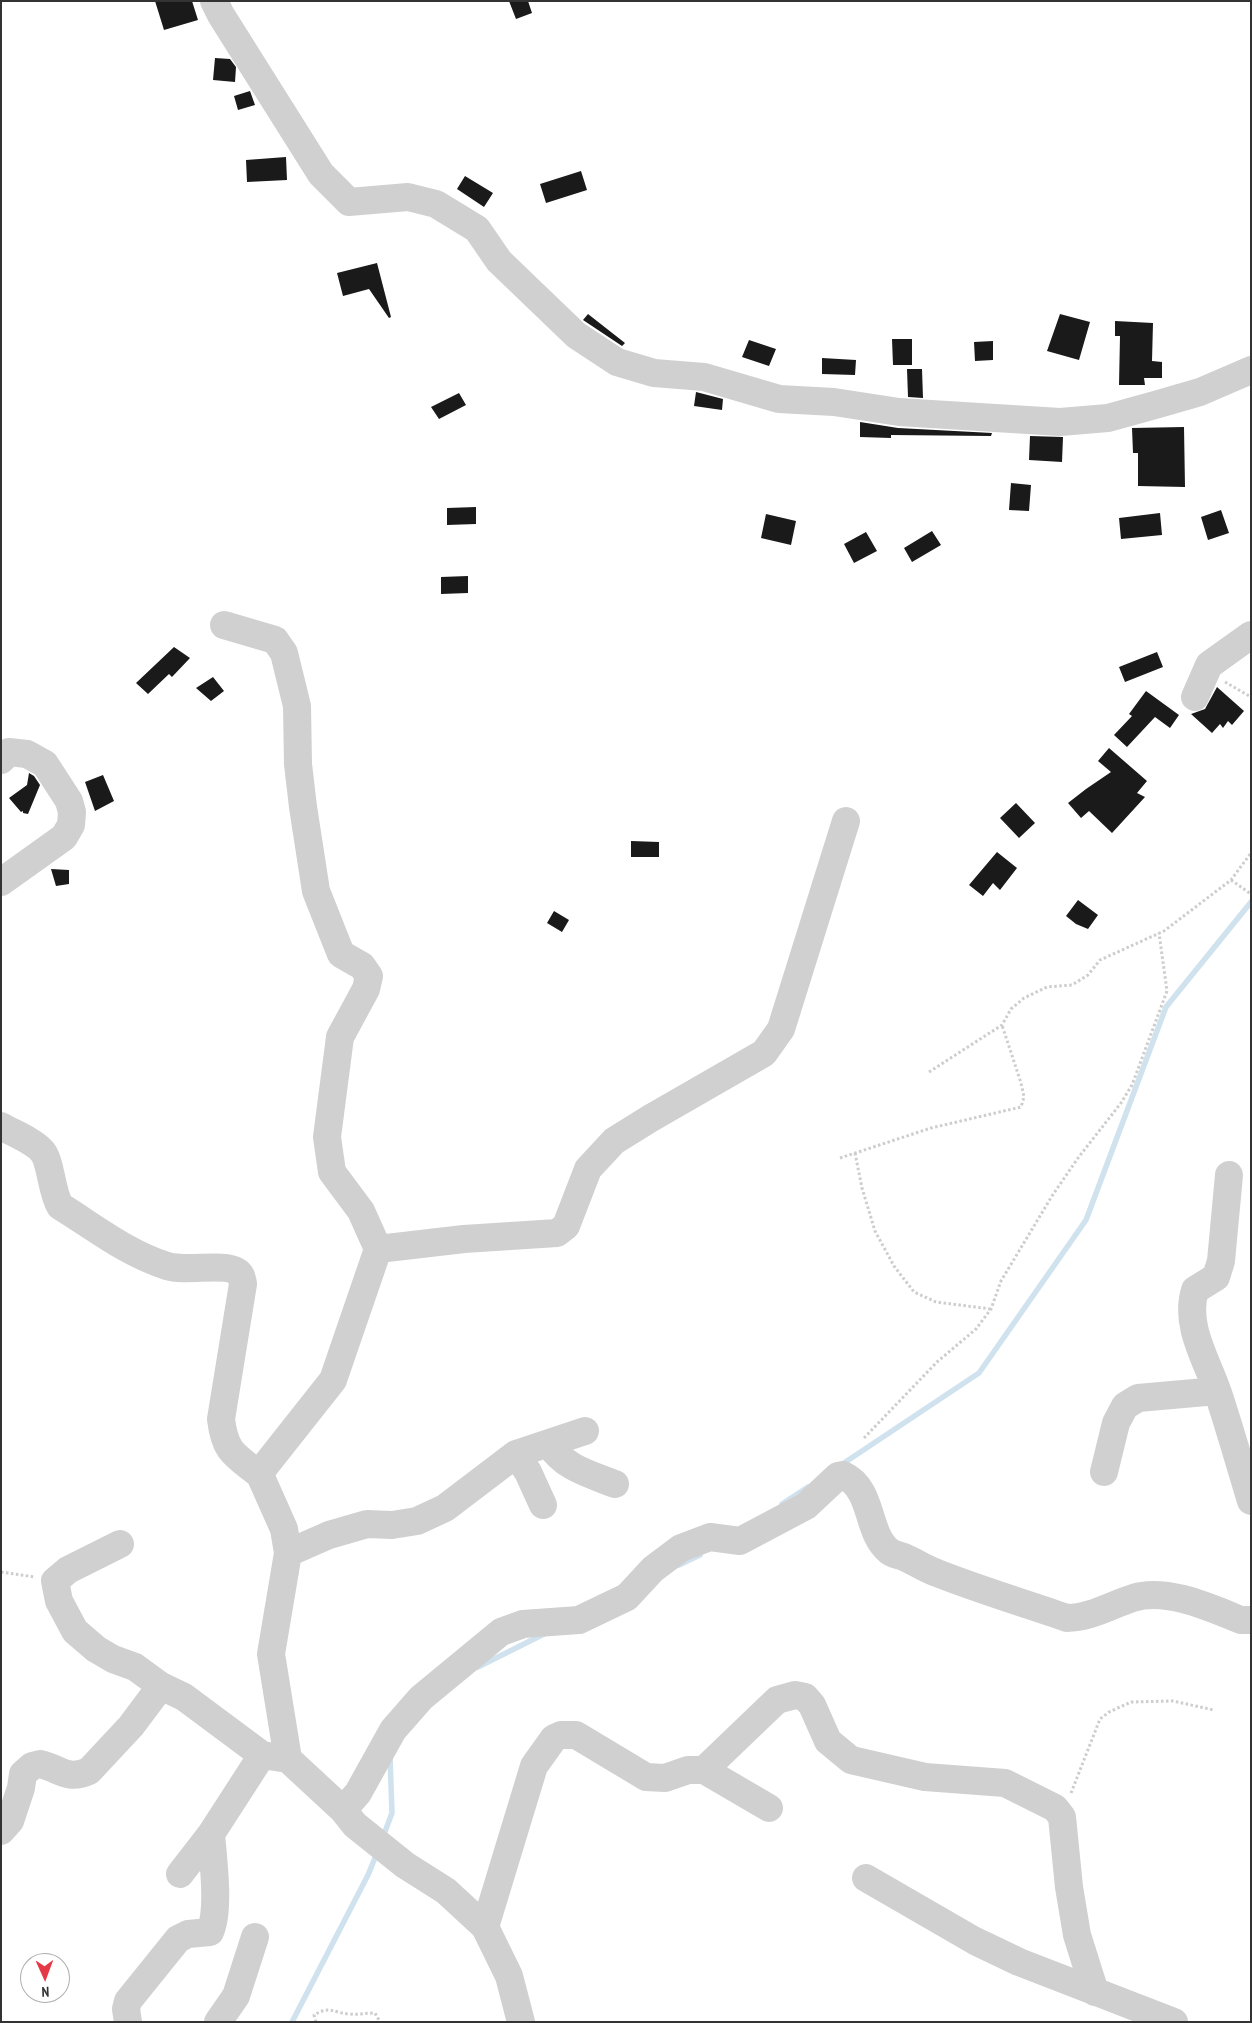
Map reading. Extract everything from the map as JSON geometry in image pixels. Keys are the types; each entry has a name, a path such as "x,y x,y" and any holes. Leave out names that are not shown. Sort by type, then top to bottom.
{"street":[{"path":"214,1 321,174 348,202 408,197 436,204 477,229 499,261 576,335 618,362 654,373 704,378 779,400 834,402 899,412 1060,422 1108,418 1145,408 1200,392 1251,370"},
{"path":"224,625 275,640 284,653 297,706 298,764 316,891 341,954 362,966 369,976 366,989 340,1037 327,1138 332,1172 361,1212 378,1249 333,1380 265,1466 260,1475"},
{"path":"1195,697 1209,665 1251,635"},
{"path":"1,760 9,752 17,752 27,754 45,764 70,801 72,812 71,825 64,836 1,882"},
{"path":"378,1249 464,1239 557,1233 566,1226 588,1169 614,1141 650,1118 764,1053 781,1029 846,821"},
{"path":"1,1126 42,1151 54,1197 60,1206 123,1246 167,1266 186,1270 230,1268 242,1276 243,1284 221,1419 223,1437 230,1452 260,1475 284,1529 288,1553 272,1654 275,1757 180,1874"},
{"path":"1229,1175 1221,1261 1216,1277 1195,1290 1192,1302 1192,1316 1204,1361 1217,1391 1251,1501"},
{"path":"1104,1472 1116,1423 1125,1406 1138,1398 1217,1391"},
{"path":"288,1553 329,1536 367,1524 392,1525 417,1522 445,1508 516,1454 585,1431"},
{"path":"549,1444 556,1455 566,1464 615,1484"},
{"path":"516,1454 528,1472 543,1505"},
{"path":"349,1818 358,1792 393,1730 421,1698 501,1632 523,1624 579,1620 627,1598 653,1569 681,1548 710,1537 740,1541 806,1506 838,1476 843,1475 858,1488 866,1501 881,1542 889,1552 904,1557 935,1573 1067,1618 1081,1618 1136,1597 1173,1596 1241,1620 1251,1620"},
{"path":"120,1544 68,1570 55,1581 58,1601 75,1631 96,1649 113,1659 134,1667 161,1686 184,1697 275,1757 405,1865 446,1891 485,1927 509,1976 520,2022"},
{"path":"1,1831 10,1821 21,1788 23,1774 32,1766 40,1764 75,1775 88,1771 130,1726 161,1686"},
{"path":"704,1770 777,1700 795,1695 805,1697 812,1706 828,1740 851,1760 925,1777 1005,1783 1055,1808 1062,1817 1069,1887 1077,1935 1095,1992"},
{"path":"485,1927 534,1766 554,1738 561,1735 576,1735 646,1777 665,1778 688,1770 704,1770 769,1808"},
{"path":"128,2022 126,2009 128,2002 178,1939 188,1934 210,1932 214,1903 211,1834"},
{"path":"866,1878 997,1952 1174,2022"},
{"path":"218,2022 236,1996 256,1937"}],"path":[{"path":"1209,665 1224,682 1251,697"},
{"path":"929,1072 1002,1025 1011,1010 1024,998 1047,987 1072,986 1088,975 1100,960 1160,933 1230,880 1251,853"},
{"path":"1230,880 1251,894"},
{"path":"864,1438 937,1362 976,1329 991,1309 1001,1281 1052,1196 1078,1158 1121,1103 1132,1085 1167,991 1160,933"},
{"path":"840,1158 931,1128 1021,1108 1024,1097 1021,1083 1002,1025"},
{"path":"855,1153 862,1188 875,1231 894,1266 914,1292 936,1302 991,1309"},
{"path":"1,1572 55,1581"},
{"path":"1062,1817 1100,1718 1131,1702 1173,1701 1214,1710"},
{"path":"316,2022 314,2015 324,2009 350,2015 375,2013 380,2022"}],"building":[{"path":"155,1 192,1 198,20 164,30"},
{"path":"509,1 528,1 532,13 516,19"},
{"path":"215,58 230,59 236,67 235,82 213,80"},
{"path":"250,91 255,105 238,110 234,96"},
{"path":"286,157 287,180 247,182 246,160"},
{"path":"581,171 587,190 546,203 540,184"},
{"path":"465,176 493,193 484,207 457,189"},
{"path":"377,263 391,317 389,318 369,289 343,296 337,273"},
{"path":"588,314 625,343 622,346 583,320"},
{"path":"1060,314 1090,322 1079,360 1047,351"},
{"path":"1115,321 1153,323 1152,361 1162,362 1162,378 1144,378 1145,385 1119,385 1120,336 1115,336"},
{"path":"892,339 912,339 912,365 893,365"},
{"path":"749,340 776,349 769,366 742,357"},
{"path":"993,341 993,360 975,361 974,342"},
{"path":"822,358 856,360 855,375 822,374"},
{"path":"907,369 922,369 923,398 908,397"},
{"path":"696,392 723,399 722,410 694,406"},
{"path":"459,393 466,405 439,419 431,407"},
{"path":"860,422 898,428 992,433 991,436 891,435 891,438 860,437"},
{"path":"1184,427 1185,487 1138,486 1138,453 1133,453 1132,428"},
{"path":"1030,436 1063,437 1062,462 1029,460"},
{"path":"1011,483 1031,485 1029,511 1009,510"},
{"path":"476,507 476,524 447,525 447,508"},
{"path":"1221,510 1229,533 1208,540 1201,517"},
{"path":"1160,513 1162,535 1121,539 1119,518"},
{"path":"766,514 796,521 791,545 761,538"},
{"path":"932,531 941,545 912,562 904,548"},
{"path":"866,532 877,551 854,563 844,544"},
{"path":"468,576 468,593 441,594 441,577"},
{"path":"174,647 190,658 172,677 169,674 148,694 136,683"},
{"path":"1157,652 1163,667 1125,682 1119,667"},
{"path":"213,677 224,691 211,701 196,688"},
{"path":"1217,687 1244,711 1232,725 1228,721 1223,728 1220,724 1212,733 1191,714 1205,709"},
{"path":"1146,691 1179,715 1170,728 1155,717 1127,747 1114,735 1132,716 1129,714"},
{"path":"1109,748 1147,781 1137,793 1145,797 1112,833 1089,811 1081,818 1068,803 1111,772 1098,761"},
{"path":"29,773 34,776 40,785 28,814 23,813 23,811 21,812 9,798 27,785"},
{"path":"103,775 114,801 95,811 85,782"},
{"path":"1016,803 1035,823 1019,838 1000,818"},
{"path":"631,841 659,842 659,857 631,857"},
{"path":"997,852 1017,868 1000,890 993,883 983,896 969,885"},
{"path":"51,869 69,870 69,884 56,886"},
{"path":"1078,900 1098,915 1088,929 1076,924 1066,916"},
{"path":"554,911 569,920 562,932 547,923"}],"waterway":[{"path":"838,1467 979,1373 1086,1220 1166,1007 1251,902"},
{"path":"782,1504 808,1487"},
{"path":"679,1565 700,1555"},
{"path":"478,1667 544,1634"},
{"path":"383,1837 392,1813 390,1756"},
{"path":"292,2022 368,1875 377,1853"}]}
